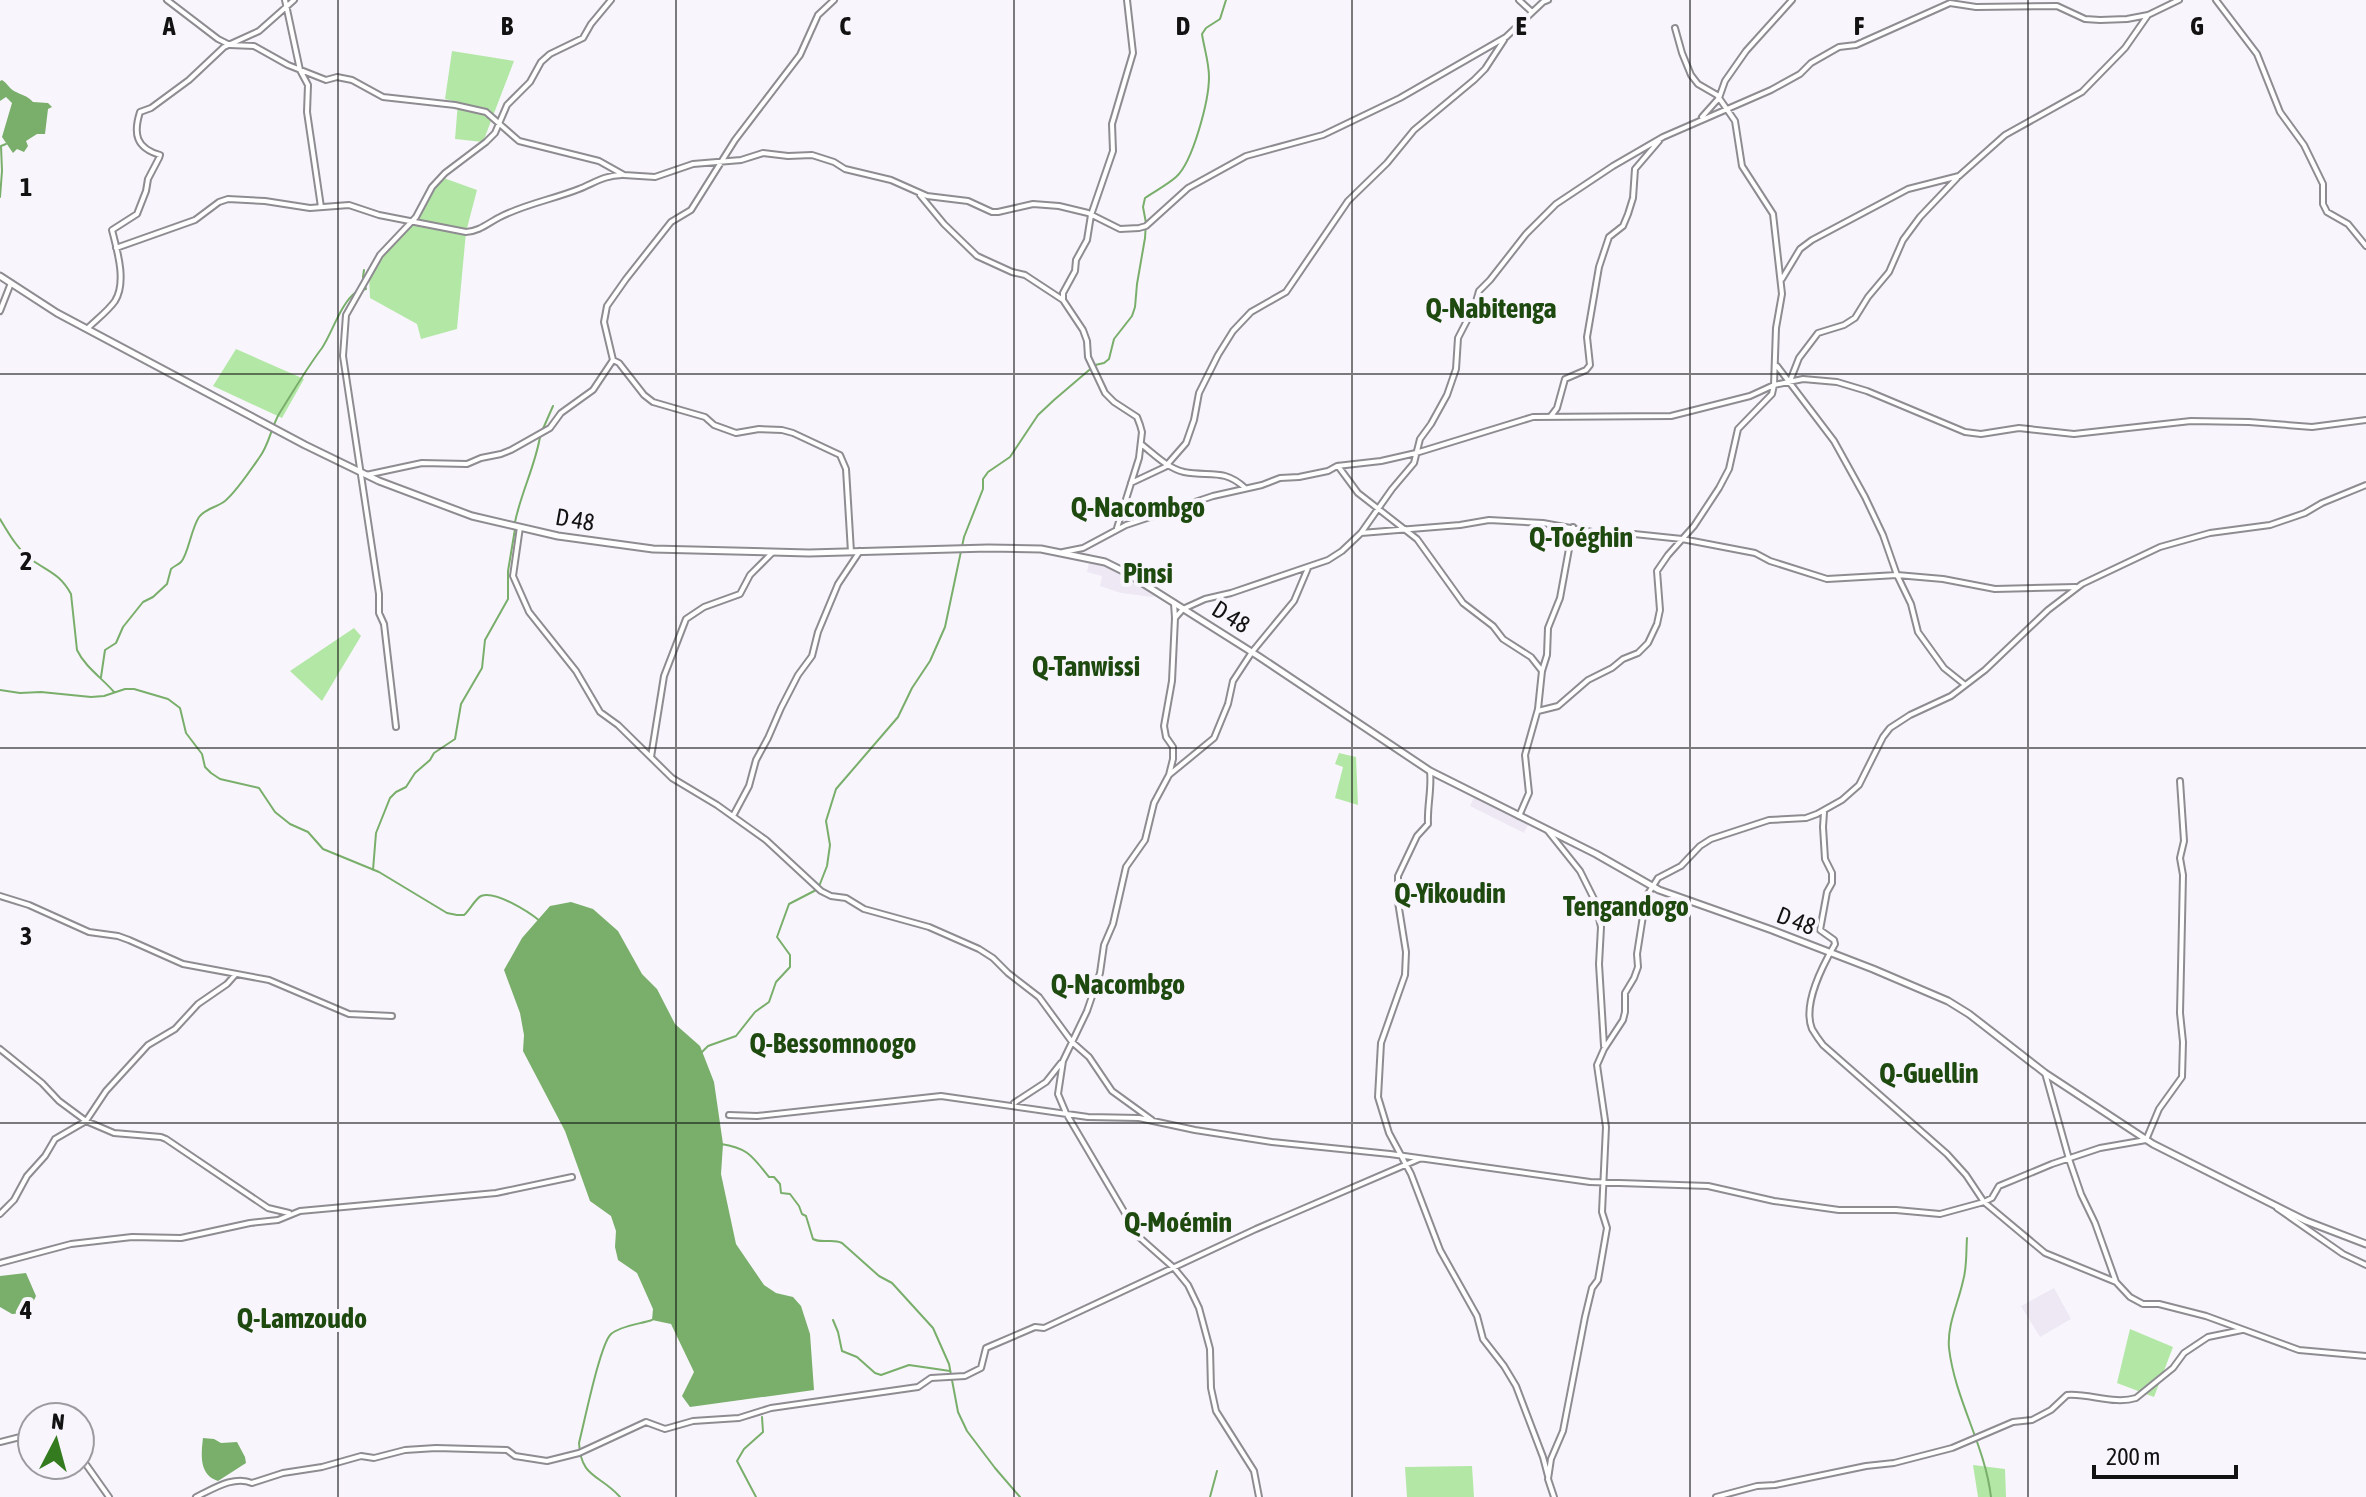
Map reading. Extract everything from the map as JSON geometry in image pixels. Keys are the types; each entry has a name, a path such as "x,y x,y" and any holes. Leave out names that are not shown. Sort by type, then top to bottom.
{"street":[{"path":"167,0 230,45 254,46 300,70 326,80 337,77 352,80 383,97 455,105 486,112 519,141 599,161 624,175"},
{"path":"285,0 300,70 308,85 307,112 321,207"},
{"path":"87,329 117,298 120,280 112,230 137,214 148,179 160,155 140,145 135,127 140,112 151,108 189,80 230,45 259,31 294,0"},
{"path":"396,727 363,474 343,356 346,315 380,255 412,221 432,187 445,173 486,142 507,105 530,82 541,62 550,54 583,38 611,0"},
{"path":"363,474 422,463 467,464 511,450 550,428 561,413 593,390 613,360 604,322 607,306 671,222 691,210 735,140 800,55 818,15 834,0"},
{"path":"1063,300 1063,293 1075,271 1076,260 1087,240 1091,215 1113,151 1112,124 1133,53 1127,0"},
{"path":"1519,0 1532,12"},
{"path":"1131,483 1167,465 1186,443 1199,393 1233,331 1251,312 1286,292 1348,201 1387,163 1414,130 1485,69 1506,37 1548,0"},
{"path":"1701,119 1719,98 1725,81 1746,51 1792,0"},
{"path":"1175,618 1183,609 1205,599 1231,593 1333,557 1361,533 1414,463 1420,439 1447,395 1456,369 1458,338 1479,291 1526,234 1556,204 1613,166 1663,137 1771,90 1839,47 1856,45 1950,3 1986,8 2057,6 2085,19 2100,20 2148,15 2179,0"},
{"path":"2216,0 2257,54 2280,112 2304,145 2323,184 2323,204 2327,212 2348,224 2366,246"},
{"path":"1789,382 1799,358 1818,333 1855,318 1889,272 1911,228 1959,176 2005,135 2082,92 2125,48 2148,15"},
{"path":"1538,711 1558,706 1588,680 1638,653 1648,643 1660,610 1657,571 1694,526 1729,469 1738,429 1772,394 1774,385 1776,328 1782,294 1773,214 1742,166 1735,121 1719,98 1698,84 1691,75 1675,28"},
{"path":"116,248 195,220 228,199 310,208 349,205 379,215 466,232 476,231 522,207 582,188 598,179 624,175 655,177 693,164 741,160 763,153 812,155 845,169 891,180 927,196 968,201 992,212 1033,204 1059,206 1091,215 1120,229 1146,226 1188,188 1246,156 1323,135 1400,98 1506,37"},
{"path":"1551,416 1557,408 1565,379 1586,370 1590,365 1587,337 1599,267 1609,237 1623,226 1628,214 1633,198 1635,169 1663,137"},
{"path":"1781,280 1800,249 1812,240 1908,189 1959,176"},
{"path":"918,192 944,224 977,256 1025,275 1063,300 1083,330 1088,357 1105,393 1137,417 1142,432 1139,458 1116,531"},
{"name":"D 48","path":"0,276 57,313 212,397 363,474 460,513 589,541 645,548 772,553 1041,549 1105,562 1252,652 1430,771 1675,897 1829,952 1948,1001 2045,1073 2146,1140 2306,1221 2366,1244"},
{"path":"0,311 11,283"},
{"path":"613,360 653,402 705,417 714,425 736,433 759,429 793,433 840,455 846,469 851,552"},
{"path":"1775,364 1845,460 1883,535 1911,604 1918,632 1944,668 1965,685"},
{"path":"1063,552 1083,548 1169,510 1280,478 1299,477 1337,466 1416,453 1533,417 1671,416 1803,379 1837,382 1867,391 1965,432 1981,434 2019,428 2091,434 2191,421 2312,427 2366,420"},
{"path":"1141,444 1167,465 1183,472 1226,475 1235,478 1246,489"},
{"path":"1337,466 1376,510 1417,539 1463,603 1493,626 1503,639 1531,657 1542,671"},
{"path":"1548,1479 1551,1459 1563,1431 1585,1317 1592,1288 1598,1280 1607,1228 1602,1212 1606,1127 1597,1065 1623,1020 1625,993 1638,967 1637,954 1646,897 1658,878 1681,866 1711,839 1769,820 1806,818 1842,800 1859,785 1890,728 1951,696 1985,670 2048,610 2079,587 2160,547 2210,533 2270,525 2366,485"},
{"path":"1361,533 1502,520 1573,527 1614,536 1634,534 1682,539 1755,553 1770,561 1827,579 1897,575 1943,579 1995,589 2079,587"},
{"path":"520,527 513,576 529,612 576,671 600,712 618,725 672,778 766,840 821,891 846,898 864,909 929,927 979,949 1039,997 1072,1042 1089,1057 1112,1091 1154,1122"},
{"path":"1519,816 1529,793 1525,755 1538,711 1548,628 1560,598 1573,527"},
{"path":"733,816 749,786 756,760 781,708 812,656 818,632 838,584 860,551"},
{"path":"651,757 664,676 686,619 704,607 740,594 750,575 772,553"},
{"path":"1169,775 1214,738 1228,704 1233,681 1252,652 1294,601 1309,566"},
{"path":"1012,1105 1046,1082 1063,1061 1087,1011 1100,973 1104,945 1113,924 1126,867 1145,840 1154,803 1169,775 1173,747 1166,737 1164,726 1172,681 1174,603"},
{"path":"1430,771 1428,824 1417,836 1397,883 1406,952 1405,975 1381,1043 1378,1097 1389,1133 1406,1164 1440,1250 1477,1316 1483,1339 1516,1386 1543,1457 1554,1497"},
{"path":"729,1115 757,1116 941,1096 1088,1117 1139,1118 1272,1142 1401,1155 1544,1176 1708,1186 1774,1201 1839,1210 1940,1214 1984,1202 1992,1198 1999,1186 2069,1159 2100,1148 2146,1140 2159,1109 2182,1077 2183,875 2180,858 2184,841 2180,781"},
{"path":"1824,810 1825,859 1832,873 1820,930 1834,940 1834,947 1814,987 1810,1018 1812,1029 1823,1045 1947,1154 1984,1202 2045,1253 2116,1282"},
{"path":"1547,830 1580,871 1595,901 1601,927 1599,964 1604,1049"},
{"path":"0,896 29,905 89,932 118,936 183,964 269,980 349,1014 392,1016"},
{"path":"0,1214 14,1200 27,1176 55,1139 86,1121 106,1091 148,1045 175,1029 198,1004 235,975"},
{"path":"0,1049 86,1121 114,1133 166,1139 268,1208 292,1213 496,1193 572,1177"},
{"path":"1063,1061 1058,1094 1066,1113 1139,1237 1174,1268 1188,1285 1199,1308 1210,1349 1211,1388 1216,1411 1254,1471 1259,1497"},
{"path":"2045,1073 2081,1194 2116,1282 2130,1297 2143,1304 2159,1304 2206,1316 2299,1350 2366,1356"},
{"path":"196,1497 234,1480 252,1483 302,1468 322,1467 361,1456 374,1458 405,1450 507,1450 515,1456 547,1461 579,1453 646,1422 665,1429 693,1421 739,1418 771,1408 918,1387 931,1378 965,1376 981,1368 986,1348 1035,1327 1044,1328 1269,1223 1421,1158"},
{"path":"2273,1205 2343,1254 2366,1265"},
{"path":"0,1263 71,1244 132,1237 181,1238 278,1220 292,1213"},
{"path":"1716,1497 1757,1486 1894,1463 1952,1448 2013,1422 2032,1420 2051,1410 2067,1395 2121,1400 2136,1398 2173,1368 2184,1353 2208,1337 2245,1330"},
{"path":"96,1479 109,1497"}],"shaded area":[{"path":"452,51 514,61 483,142 455,139 458,102 445,99"},
{"path":"2,80 33,102 48,103 52,107 48,109 45,134 37,134 26,141 28,146 24,152 17,149 13,153 2,137 12,103 6,97 0,101"},
{"path":"441,177 477,190 466,232 457,329 421,339 417,324 370,298 369,275 380,255 416,217"},
{"path":"236,349 304,379 282,418 213,386"},
{"path":"1090,558 1105,562 1156,592 1153,597 1121,593 1100,586 1102,576 1087,572"},
{"path":"354,628 361,636 322,701 290,671"},
{"path":"1339,753 1356,757 1358,805 1335,798 1343,767 1335,764"},
{"path":"1475,795 1530,821 1524,833 1470,806"},
{"path":"571,902 593,909 618,931 642,974 657,989 675,1024 700,1046 714,1082 723,1144 721,1174 736,1244 764,1285 776,1293 793,1297 801,1306 810,1334 814,1390 690,1407 682,1396 694,1372 671,1324 652,1320 653,1309 637,1273 618,1260 616,1231 611,1216 590,1201 565,1131 523,1051 520,1013 504,970 522,938 550,906"},
{"path":"26,1273 36,1296 28,1313 12,1314 0,1307 0,1276"},
{"path":"2054,1288 2071,1319 2040,1337 2021,1306"},
{"path":"2130,1329 2173,1347 2154,1397 2117,1383"},
{"path":"203,1438 221,1443 237,1442 246,1463 218,1481 212,1478 204,1469"},
{"path":"1973,1465 2005,1469 2006,1497 1978,1497"},
{"path":"1472,1466 1474,1497 1407,1497 1405,1467"}],"waterway":[{"path":"702,1052 708,1046 736,1036 755,1012 769,1002 776,982 790,967 790,955 777,937 789,904 818,889 827,866 830,845 826,821 836,789 898,717 930,661 945,627 964,537 983,489 983,479 1010,457 1038,415 1095,365 1109,359 1114,339 1132,316 1145,238 1145,198 1176,177 1194,145 1209,77 1202,34 1220,19 1226,0"},
{"path":"0,197 1,146 6,144"},
{"path":"362,290 366,289 364,270"},
{"path":"101,677 105,650 116,643 123,627 143,602 167,584 171,569 183,559 199,517 225,501 251,469 265,448 279,414 322,348 346,303 356,292"},
{"path":"542,431 553,406"},
{"path":"515,522 540,437"},
{"path":"0,519 22,551 67,587 71,594 77,650 114,692"},
{"path":"373,870 376,833 390,798 406,787 434,753 455,739 461,704 482,668 485,640 508,599 508,571 515,529"},
{"path":"0,690 91,697 134,689 168,699 180,708 186,733 202,754 205,767 211,773 220,779 259,788 275,812 290,824 308,832 323,849 379,872 447,913 464,915 479,897 487,895 512,903 540,921"},
{"path":"721,1144 744,1151 769,1177 774,1177 780,1184 781,1193 790,1194 806,1216 813,1239 842,1243 879,1276 892,1283 933,1328 949,1364 958,1412 967,1431 1020,1497"},
{"path":"1967,1238 1965,1271 1951,1323 1949,1348 1957,1386 1983,1459 1991,1497"},
{"path":"620,1497 588,1470 583,1463 579,1443 597,1368 611,1334 652,1320"},
{"path":"833,1320 842,1351 857,1357 875,1373 881,1375 909,1365 950,1371"},
{"path":"756,1497 737,1461 744,1449 763,1432 762,1417"},
{"path":"1210,1497 1217,1471"}],"district":[{"name":"Q-Nabitenga","path":"1491,308"},
{"name":"Q-Nacombgo","path":"1138,507"},
{"name":"Q-Toéghin","path":"1581,537"},
{"name":"Pinsi","path":"1148,573"},
{"name":"Q-Tanwissi","path":"1086,666"},
{"name":"Q-Yikoudin","path":"1450,893"},
{"name":"Tengandogo","path":"1626,906"},
{"name":"Q-Nacombgo","path":"1118,984"},
{"name":"Q-Bessomnoogo","path":"833,1043"},
{"name":"Q-Guellin","path":"1929,1073"},
{"name":"Q-Moémin","path":"1178,1222"},
{"name":"Q-Lamzoudo","path":"302,1318"}]}
